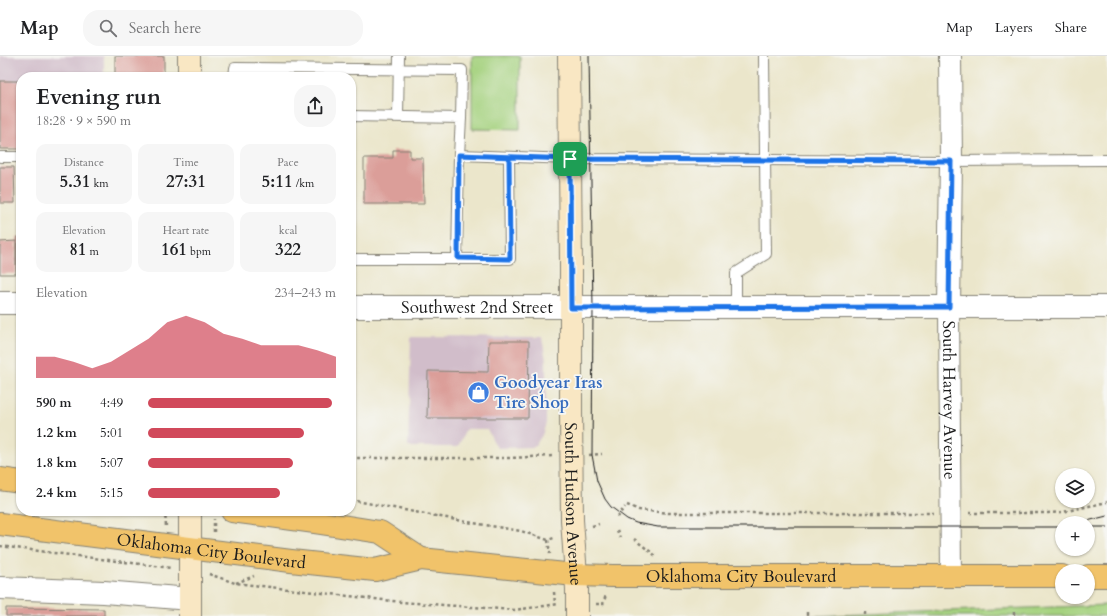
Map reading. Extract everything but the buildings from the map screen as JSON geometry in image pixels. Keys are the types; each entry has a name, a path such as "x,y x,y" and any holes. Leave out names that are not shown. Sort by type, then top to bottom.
{"main road":[{"path":"189,56 189,72"},
{"name":"South Hudson Avenue","path":"569,56 572,520 576,616"},
{"path":"0,479 16,481"},
{"path":"190,516 190,607"},
{"name":"Oklahoma City Boulevard","path":"269,516 380,532 421,559"},
{"name":"Oklahoma City Boulevard","path":"0,524 374,570 421,559 575,575 1055,576"},
{"path":"1095,576 1107,576"}],"street":[{"name":"South Harvey Avenue","path":"950,56 951,161 949,307 951,576"},
{"path":"0,303 16,303"},
{"name":"Southwest 2nd Street","path":"356,307 1107,307"},
{"path":"0,588 104,592 190,607"}],"lane":[{"path":"398,116 399,56"},
{"path":"736,308 736,273 766,254 764,56"},
{"path":"235,72 235,68 398,68 462,70 458,258"},
{"path":"356,116 461,118"},
{"path":"459,155 570,159 951,161 1107,160"},
{"path":"356,259 510,259 509,157"},
{"path":"0,158 16,158"}],"path":[{"path":"356,458 509,458 550,456"},
{"path":"356,501 521,531 548,540"},
{"path":"617,517 626,506 639,510 669,513 1048,513 1079,509 1107,502"},
{"path":"616,530 620,538"},
{"path":"634,539 646,548"},
{"name":"Oklahoma City Boulevard","path":"0,546 168,567"},
{"path":"236,583 260,573"},
{"name":"Oklahoma City Boulevard","path":"214,575 236,583 401,602 514,610 555,604"}],"shaded area":[{"path":"0,56 104,56 104,72 16,72 16,149 0,149"},
{"name":"Goodyear Iras Tire Shop","path":"411,337 542,338 546,360 546,423 542,435 537,443 533,447 497,448 487,429 466,429 458,447 408,447"}],"green space":[{"path":"472,56 520,56 520,130 472,129"},
{"path":"1107,605 1107,616 809,616"}],"tram line":[{"path":"589,56 593,308 592,455 597,481 605,499 611,507 627,519 636,523 658,527 1055,527"},
{"path":"1095,519 1107,516"},
{"path":"1095,527 1107,527"}],"place":[{"name":"Goodyear Iras Tire Shop","path":"478,392"}],"route":[{"path":"570,159 547,157 459,155 458,258 510,259 509,157 547,157 570,159 571,308 949,307 951,161 570,159"}]}
